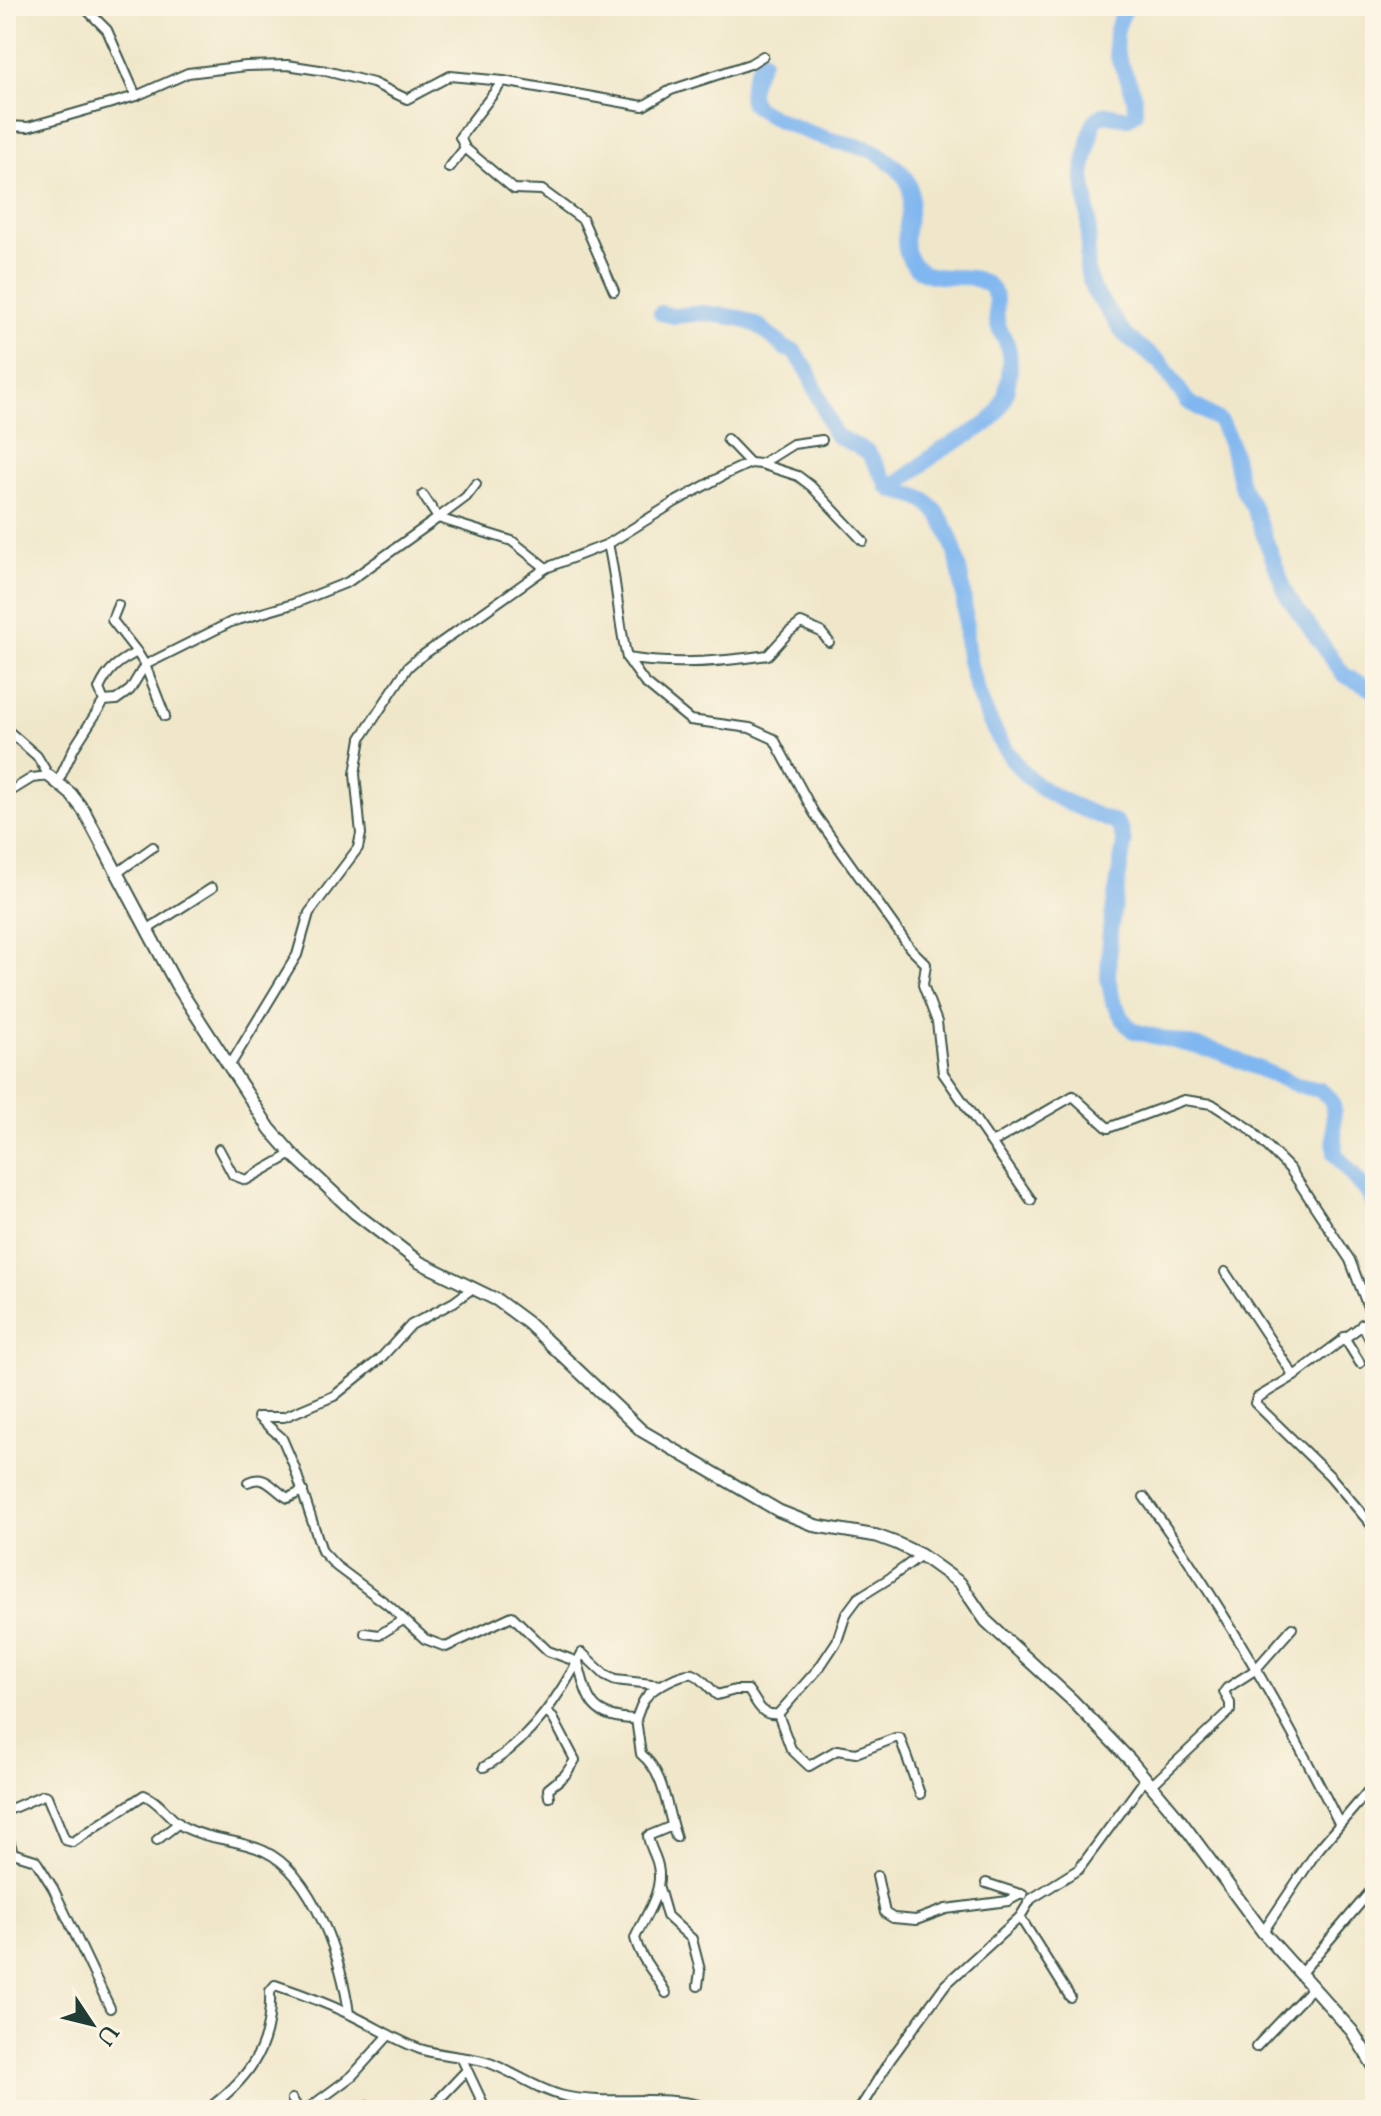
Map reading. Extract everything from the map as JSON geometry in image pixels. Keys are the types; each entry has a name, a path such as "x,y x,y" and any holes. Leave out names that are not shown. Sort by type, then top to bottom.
{"street":[{"path":"86,9 107,30 136,96"},
{"path":"6,126 28,127 136,96 188,73 246,66 287,65 326,71 373,83 407,99 450,76 503,81 643,106 671,90 750,64 763,56"},
{"path":"503,81 460,137 465,148 514,189 542,190 583,220 614,291"},
{"path":"449,168 465,148"},
{"path":"727,439 750,463"},
{"path":"761,464 793,444 822,440"},
{"path":"229,1067 297,955 309,913 358,848 361,834 355,774 361,738 416,660 546,568 608,544 675,502 750,463 789,472 805,481 863,541"},
{"path":"104,701 116,700 130,690 145,665 231,622 303,601 348,582 466,497 476,484"},
{"path":"423,495 438,518 512,541 546,568"},
{"path":"608,544 620,632 627,658 644,682 690,720 750,728 766,732 774,739 814,813 910,948 926,964 923,985 937,1022 943,1073 1031,1200"},
{"path":"118,605 112,620 145,665 165,716"},
{"path":"627,658 691,662 768,655 801,623 821,632 829,642"},
{"path":"104,701 99,689 108,672 115,664 137,652"},
{"path":"53,779 104,701"},
{"path":"6,729 37,756 53,779 84,811 176,984 270,1129 292,1154 355,1213 419,1262 497,1300 528,1323 636,1426 797,1520 877,1536 921,1555 960,1583 986,1621 1072,1700 1149,1781 1263,1932 1352,2031 1375,2068"},
{"path":"6,794 32,778 53,779"},
{"path":"117,873 153,847"},
{"path":"148,929 212,888"},
{"path":"992,1143 1073,1096 1108,1128 1184,1100 1212,1104 1249,1128 1290,1169 1350,1260 1371,1315 1370,1319 1294,1376 1257,1398 1256,1406 1330,1476 1375,1529"},
{"path":"219,1149 233,1175 246,1180 292,1154"},
{"path":"1225,1272 1294,1376"},
{"path":"1363,1290 1375,1285"},
{"path":"282,1438 258,1417 284,1417 334,1396 380,1359 411,1325 473,1288"},
{"path":"1362,1324 1375,1349"},
{"path":"1344,1337 1360,1363"},
{"path":"284,1417 280,1427 282,1438 322,1551 336,1566 388,1605 425,1639 446,1647 512,1616 548,1651 578,1662"},
{"path":"248,1482 262,1479 288,1498 303,1491"},
{"path":"1144,1497 1191,1561 1308,1762 1339,1823"},
{"path":"778,1714 819,1668 837,1641 846,1614 858,1598 921,1555"},
{"path":"365,1633 383,1634 403,1620"},
{"path":"859,2110 890,2060 945,1985 1020,1917 1031,1899 1079,1869 1149,1781 1230,1711 1230,1703 1224,1692 1255,1670 1292,1628"},
{"path":"484,1767 500,1758 546,1712 581,1654 584,1653 605,1675 615,1680 662,1685"},
{"path":"578,1662 590,1697 599,1712 615,1719 636,1719"},
{"path":"676,1837 660,1778 648,1759 641,1755 636,1719 645,1698 662,1685 694,1674 717,1695 748,1690 763,1713 778,1714"},
{"path":"546,1712 553,1718 575,1760 565,1775 548,1789 549,1797"},
{"path":"778,1714 791,1749 809,1766 837,1750 856,1753 900,1738 920,1794"},
{"path":"1263,1932 1317,1851 1375,1783"},
{"path":"6,1811 47,1796 69,1842 73,1842 144,1795 194,1831 261,1850 296,1877 331,1937 345,1981 349,2014"},
{"path":"157,1840 179,1823"},
{"path":"666,1993 653,1969 647,1966 636,1942 658,1887 659,1868 648,1836 672,1826"},
{"path":"6,1830 13,1853 35,1860 53,1888 110,2008"},
{"path":"877,1876 885,1913 893,1918 916,1920 946,1909 1008,1901 1021,1894"},
{"path":"986,1883 1031,1899"},
{"path":"1301,1973 1375,1886"},
{"path":"658,1887 667,1916 692,1939 700,1970 698,1986"},
{"path":"1020,1917 1070,1997"},
{"path":"213,2105 246,2076 270,2024 272,1987 279,1986 349,2014 419,2049 489,2063 540,2089 566,2096 603,2100 675,2099 696,2102 716,2110"},
{"path":"1256,2047 1313,1987"},
{"path":"306,2110 352,2076 389,2035"},
{"path":"462,2059 486,2110"},
{"path":"429,2110 467,2070"},
{"path":"292,2099 299,2110"}],"waterway":[{"path":"1127,6 1115,39 1116,51 1134,98 1135,113 1128,118 1105,114 1095,120 1083,174 1089,222 1087,270 1093,290 1125,335 1161,363 1187,401 1220,421 1230,442 1241,485 1254,509 1287,596 1344,675 1375,691"},
{"path":"762,60 751,89 751,100 755,106 787,124 871,150 889,161 903,174 910,188 905,244 914,265 931,275 979,280 992,289 996,299 998,325 1009,357 1007,389 999,410 985,425 937,453 902,480 887,486"},
{"path":"661,313 674,316 702,313 740,318 759,326 786,349 794,351 808,371 837,436 868,452 891,489 921,498 938,514 951,540 959,571 972,672 982,703 1005,749 1035,783 1057,797 1117,824 1121,831 1124,844 1110,930 1108,978 1113,1002 1127,1025 1134,1031 1219,1052 1297,1085 1320,1090 1333,1105 1335,1154 1368,1193 1375,1208"}]}
